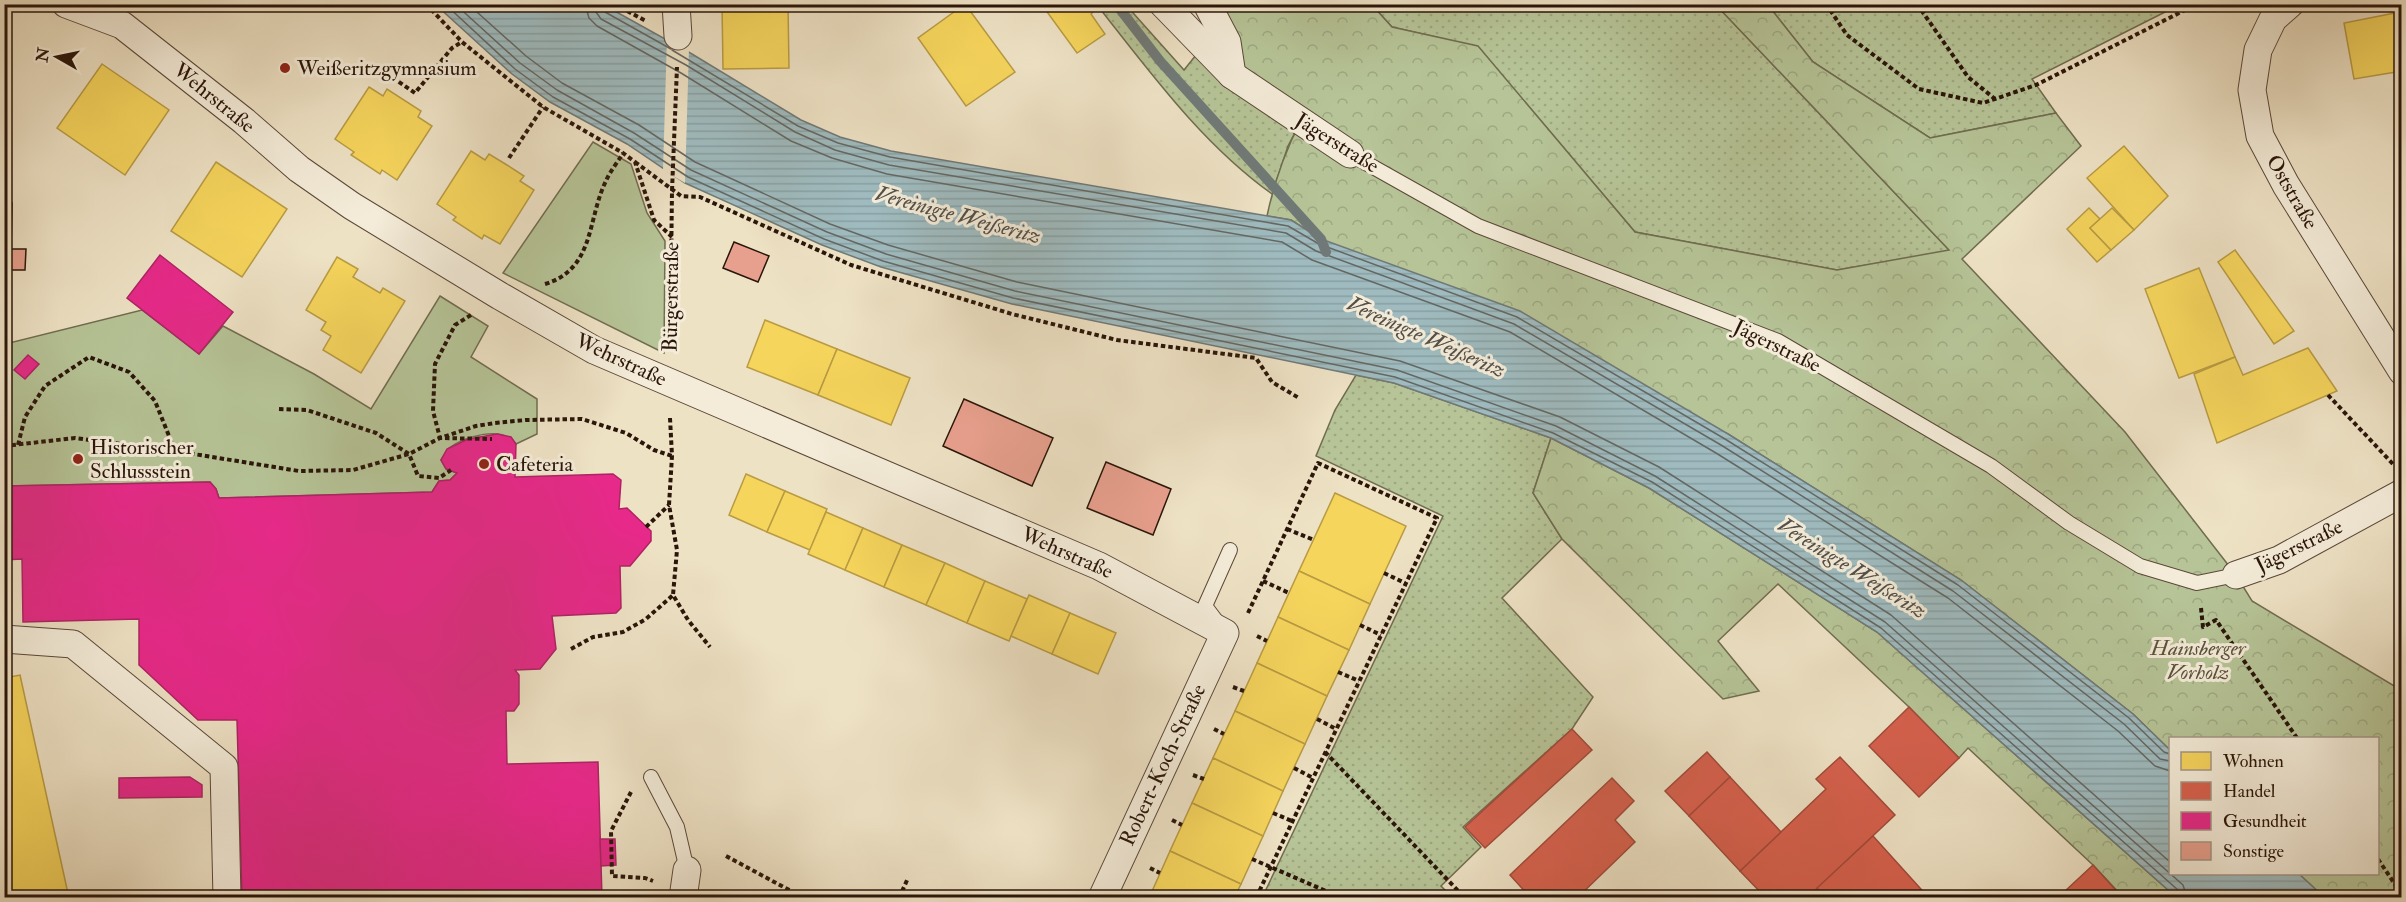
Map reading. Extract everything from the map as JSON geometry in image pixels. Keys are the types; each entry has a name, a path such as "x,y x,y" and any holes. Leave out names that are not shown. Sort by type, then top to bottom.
{"street":[{"name":"Wehrstraße","path":"66,4 122,25 244,121 299,169 352,206 500,297 594,350 1235,626"},
{"path":"676,4 678,36"},
{"name":"Jägerstraße","path":"1162,4 1232,75 1350,154"},
{"path":"1208,4 1227,42 1232,75"},
{"name":"Oststraße","path":"2290,4 2273,19 2258,50 2252,90 2260,136 2286,185 2402,370"},
{"name":"Jägerstraße","path":"2236,574 2279,560 2399,481"},
{"name":"Robert-Koch-Straße","path":"1102,897 1235,626"},
{"path":"4,639 73,644 224,767 227,897"},
{"path":"683,897 687,870"}],"lane":[{"name":"Jägerstraße","path":"1350,154 1478,226 1778,341 1991,466 2069,523 2140,566 2197,583 2236,574"},
{"path":"1230,550 1205,606 1235,626"},
{"path":"651,777 677,827 687,870"}],"path":[{"path":"426,4 462,42 543,107 623,153 681,196 700,196 851,265 1012,314 1117,340 1257,358 1272,382 1299,398"},
{"path":"1826,4 1846,35 1919,89 1983,103 2036,85 2193,6 2202,4"},
{"path":"1917,4 1968,77 1995,99"},
{"path":"374,65 415,93 452,48 462,42"},
{"name":"Bürgerstraße","path":"673,595 677,550 669,505 672,456 668,383 677,64"},
{"path":"509,158 543,107"},
{"path":"440,438 433,411 435,364 455,324 514,286 546,284 561,279 584,253 605,182 623,153"},
{"path":"635,162 654,220 672,237"},
{"path":"18,445 25,417 45,386 89,357 129,372 154,401 175,451"},
{"path":"2328,395 2399,481"},
{"path":"279,409 307,410 334,417 376,433 409,454 418,476 439,478 451,470"},
{"path":"4,446 75,438 299,471 353,470 409,454 440,438 476,426 526,420 582,419 626,433 654,450 672,456"},
{"path":"440,438 492,439"},
{"path":"1235,626 1263,581 1318,463 1437,518 1256,897"},
{"path":"646,527 669,505"},
{"path":"1287,529 1314,540"},
{"path":"1384,573 1405,583"},
{"path":"1263,581 1289,593"},
{"path":"571,649 593,637 623,632 646,620 673,595 688,620 710,647"},
{"path":"2203,627 2216,620 2296,737"},
{"path":"1360,626 1381,635"},
{"path":"1338,672 1359,681"},
{"path":"1317,719 1336,729"},
{"path":"1325,752 1465,897"},
{"path":"1294,768 1313,778"},
{"path":"637,789 631,792 611,831 612,876 645,878 655,882"},
{"path":"1274,813 1292,821"},
{"path":"726,856 804,897"},
{"path":"1252,859 1326,891 1333,897"},
{"path":"2379,860 2402,895"},
{"path":"899,897 908,878"}],"green space":[{"path":"1097,5 1126,5 1184,70 1204,45 1301,121 1288,146 1272,194 1223,153 1200,130 1157,81"},
{"name":"Hainsberger Vorholz","path":"1220,5 1372,5 1392,27 1478,46 1635,232 1837,270 1949,250 1716,5 1768,5 1813,62 1930,138 2056,113 2081,146 1962,259 2125,432 2236,575 2252,601 2401,690 2401,897 2324,897 2300,875 2379,875 2379,737 2169,737 2169,749 2133,714 1961,580 1728,434 1321,239 1291,220 1267,216 1281,167 1301,121 1204,45"},
{"path":"1372,5 1716,5 1950,251 1837,270 1635,232 1478,47 1392,27"},
{"path":"1768,5 2179,5 2032,79 2056,113 1930,138 1813,62"},
{"path":"593,142 631,164 647,213 665,241 664,353 503,273"},
{"path":"440,296 488,326 471,357 537,399 537,434 516,444 510,438 502,435 484,434 456,444 449,448 441,460 446,469 457,473 450,480 439,481 432,492 219,498 210,482 5,486 5,344 142,310 199,354 223,326 314,374 371,409"},
{"path":"1356,375 1394,383 1551,438 1533,493 1562,539 1502,598 1593,697 1572,729 1463,827 1481,847 1441,886 1452,897 1262,898 1443,516 1316,456 1335,410"},
{"path":"1551,438 1649,488 1877,632 2176,897 2123,897 2093,865 1968,748 1959,758 1909,707 1778,584 1718,641 1759,691 1723,699 1562,539 1533,493"}],"water":[{"name":"Vereinigte Weißeritz","path":"436,5 604,5 692,54 801,120 840,137 891,151 1291,220 1321,239 1520,311 1728,434 1961,580 2133,714 2169,749 2169,875 2300,875 2324,897 2176,897 1877,632 1649,488 1551,438 1394,383 1012,304 881,267 822,245 685,183 627,144 550,102 512,74"}],"pier":[{"path":"667,37 689,48 685,183 663,170"}],"building: Wohnen":[{"path":"722,4 788,4 789,68 723,69"},
{"path":"965,4 1015,72 966,106 918,38"},
{"path":"1094,4 1097,8 1091,14 1105,34 1077,53 1042,5"},
{"path":"2395,13 2402,51 2402,71 2354,79 2344,23"},
{"path":"102,64 169,110 125,175 57,128"},
{"path":"369,87 383,96 387,89 421,111 418,117 432,126 397,180 382,170 380,174 351,155 354,152 335,139"},
{"path":"2124,146 2168,196 2134,230 2087,178"},
{"path":"471,151 485,160 489,154 507,165 524,176 520,181 534,190 500,244 484,235 482,239 453,220 456,217 437,204"},
{"path":"216,162 287,209 242,277 171,231"},
{"path":"2089,208 2100,219 2090,228 2111,250 2097,262 2067,229"},
{"path":"2112,208 2134,230 2111,250 2090,228"},
{"path":"2235,250 2294,331 2274,344 2218,262"},
{"path":"337,257 358,269 353,277 380,293 383,288 405,301 361,373 323,350 331,336 321,330 326,322 306,310"},
{"path":"2199,268 2235,357 2179,378 2145,289"},
{"path":"765,320 837,349 818,395 747,367"},
{"path":"2308,348 2337,391 2217,443 2194,374 2235,357 2243,375"},
{"path":"837,349 910,378 891,425 818,395"},
{"path":"746,474 785,491 767,532 729,515"},
{"path":"785,491 827,509 810,550 767,532"},
{"path":"1335,493 1406,526 1370,604 1299,571"},
{"path":"826,512 863,528 845,570 808,554"},
{"path":"863,528 902,545 884,587 845,570"},
{"path":"902,545 945,563 926,605 884,587"},
{"path":"945,563 985,581 967,623 926,605"},
{"path":"1299,571 1370,604 1349,650 1278,617"},
{"path":"985,581 1027,599 1009,641 967,623"},
{"path":"1029,595 1070,613 1052,654 1011,636"},
{"path":"1070,613 1116,633 1098,674 1052,654"},
{"path":"1278,617 1349,650 1327,696 1257,663"},
{"path":"1257,663 1327,696 1305,744 1235,711"},
{"path":"20,675 69,898 12,898 4,865 4,678"},
{"path":"1235,711 1305,744 1283,791 1213,758"},
{"path":"1213,758 1283,791 1263,836 1192,803"},
{"path":"1192,803 1263,836 1241,884 1170,851"},
{"path":"1170,851 1241,884 1234,898 1149,898"}],"building: Handel":[{"path":"1909,707 1959,758 1919,797 1869,746"},
{"path":"1572,729 1592,750 1485,848 1465,827"},
{"path":"1707,752 1730,777 1689,816 1665,791"},
{"path":"1840,757 1895,815 1807,898 1766,898 1740,871 1826,789 1816,779"},
{"path":"1730,777 1781,832 1740,871 1689,816"},
{"path":"1612,778 1634,801 1615,820 1635,842 1577,898 1531,898 1510,875"},
{"path":"1873,836 1929,898 1825,898 1817,888"},
{"path":"2093,865 2123,898 2069,898 2064,892"}],"building: Gesundheit":[{"path":"160,255 233,312 199,354 127,298"},
{"path":"28,355 39,364 25,379 14,370"},
{"path":"497,434 511,437 516,444 515,477 613,474 621,480 619,509 627,508 651,531 651,541 630,566 620,566 621,608 616,613 552,616 556,649 540,669 515,670 519,675 519,704 514,711 506,711 507,764 598,762 602,898 242,898 237,720 198,720 139,665 139,619 23,622 22,559 4,560 4,486 210,482 219,498 432,492 439,481 450,480 457,473 446,469 441,460 447,449 468,439"},
{"path":"190,777 202,785 202,797 119,798 119,778"},
{"path":"600,839 615,839 616,865 601,866"}],"building: Sonstige":[{"path":"4,203 12,203 11,249 4,249"},
{"path":"734,242 769,256 758,282 723,268"},
{"path":"4,249 26,249 25,270 4,270"},
{"path":"964,399 1053,438 1032,486 943,446"},
{"path":"1106,462 1171,489 1153,535 1087,508"}],"waterway":[{"path":"1116,4 1160,61 1321,239 1326,252"}],"place":[{"name":"Weißeritzgymnasium","path":"285,68"},
{"name":"Historischer Schlussstein","path":"78,459"},
{"name":"Cafeteria","path":"484,464"}]}
